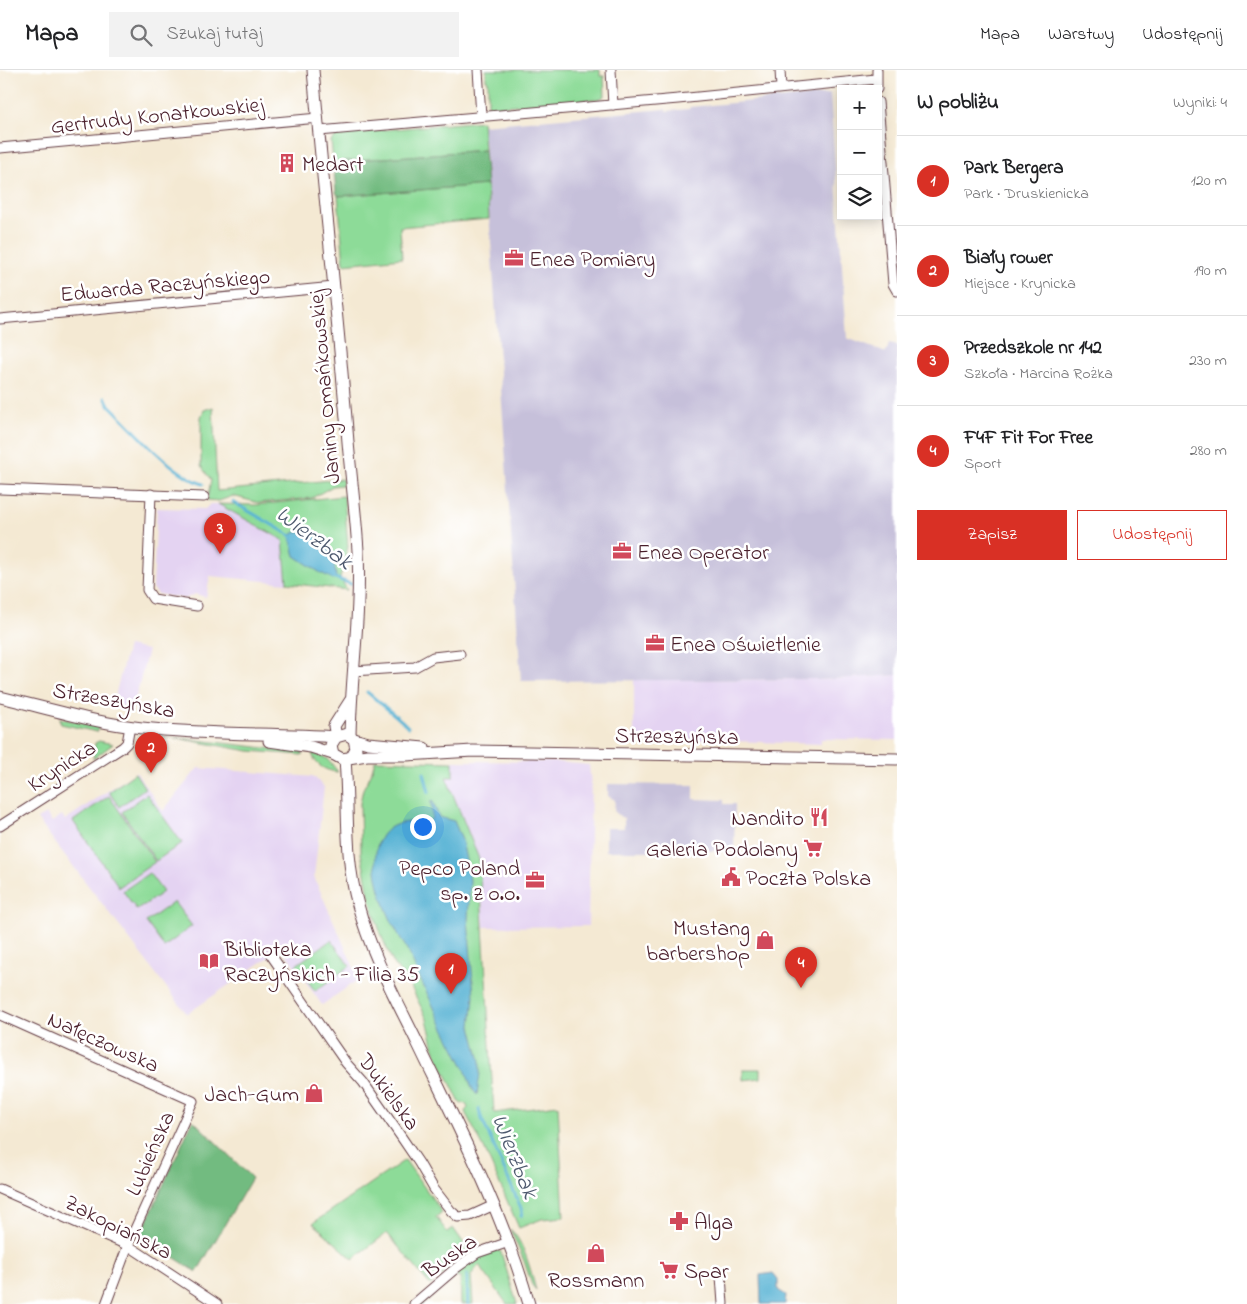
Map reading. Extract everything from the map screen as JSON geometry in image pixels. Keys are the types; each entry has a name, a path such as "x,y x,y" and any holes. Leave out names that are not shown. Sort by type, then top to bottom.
{"street":[{"name":"Janiny Omańkowskiej","path":"313,70 358,551 350,701 352,738"},
{"path":"478,70 481,116"},
{"path":"611,70 613,105"},
{"path":"780,70 781,88"},
{"path":"319,130 772,90 877,74"},
{"name":"Gertrudy Konatkowskiej","path":"0,148 318,118"},
{"path":"880,130 892,284 897,291"},
{"name":"Edwarda Raczyńskiego","path":"0,319 334,287"},
{"path":"0,489 204,496"},
{"path":"152,494 147,590 153,599 196,606"},
{"path":"353,671 415,667 433,657 460,654"},
{"name":"Strzeszyńska","path":"0,697 130,726 223,734 306,746 333,754"},
{"name":"Janiny Omańkowskiej","path":"336,737 334,726 350,701"},
{"name":"Krynicka","path":"0,826 123,747 127,743 130,726"},
{"name":"Strzeszyńska","path":"223,734 336,737"},
{"path":"348,758 338,758 333,754 332,744 336,737 343,734 352,738 356,749 348,758 350,867 364,928 380,966 471,1153 494,1205 518,1264 529,1304"},
{"name":"Strzeszyńska","path":"352,738 372,744 457,751 897,759"},
{"name":"Strzeszyńska","path":"348,758 368,755 406,755 457,751"},
{"name":"Dukielska","path":"271,955 346,1063 363,1082 419,1163 434,1189 451,1211 458,1217 470,1216 494,1205"},
{"name":"Nałęczowska","path":"0,1015 193,1102"},
{"name":"Lubieńska","path":"106,1304 129,1246 193,1102"},
{"name":"Zakopiańska","path":"0,1189 129,1246 216,1304"},
{"name":"Buska","path":"414,1304 456,1268 477,1253 509,1242"},
{"path":"721,1276 723,1304"}],"shaded area":[{"path":"830,94 837,220 839,220 847,338 886,353 889,344 897,345 897,675 817,680 521,681 483,125 665,109 667,111 689,109 690,107"},
{"path":"210,504 218,504 283,540 287,583 210,576 206,597 195,594 185,599 158,594 153,588 157,508 205,509"},
{"path":"128,646 148,650 133,708 113,704"},
{"path":"897,675 897,740 821,739 821,744 634,738 634,680 817,680"},
{"path":"452,761 557,762 589,765 591,784 588,926 484,927 479,859 446,777 452,777"},
{"path":"198,768 314,777 324,787 314,877 359,979 322,1005 282,948 187,1014 37,819 46,814 52,822 62,815 65,820 136,772 163,811"},
{"path":"608,784 694,785 694,799 724,800 724,804 735,804 734,851 606,851 606,828 624,828 624,818 614,811 615,800 608,796"}],"green space":[{"path":"486,70 600,70 600,76 604,76 605,96 599,99 490,107 488,104"},
{"path":"482,121 484,150 333,162 331,141 339,134"},
{"path":"484,150 487,185 338,196 336,192 333,162"},
{"path":"487,185 489,219 400,227 402,258 344,264 338,196"},
{"path":"213,407 217,491 342,479 343,485 333,486 312,498 259,503 233,496 219,501 207,500 211,480 201,466 201,417 204,410"},
{"path":"344,496 348,547 340,578 347,590 287,583 283,540 218,504 255,505"},
{"path":"59,718 99,727 97,732 61,724"},
{"path":"146,735 175,738 142,738"},
{"path":"177,738 185,739 303,752 302,755 249,751"},
{"path":"99,741 113,744 93,759 95,743"},
{"path":"312,753 328,759 338,772 322,767 313,758"},
{"path":"375,760 453,762 453,777 446,777 479,859 494,1113 558,1105 564,1217 542,1219 519,1228 484,1148 466,1114 465,1111 468,1108 466,1104 460,1103 434,1049 427,1019 409,983 394,965 381,935 370,900 361,853 360,803 363,789 371,774"},
{"path":"135,773 145,788 119,807 109,792"},
{"path":"147,794 182,843 156,861 122,812"},
{"path":"109,796 155,862 119,887 73,821"},
{"path":"149,873 163,892 137,910 123,891"},
{"path":"174,902 192,926 164,947 146,922"},
{"path":"331,940 350,966 315,991 296,965"},
{"path":"743,1069 761,1069 761,1078 743,1080"},
{"path":"193,1120 252,1178 197,1272 140,1236"},
{"path":"405,1160 442,1212 436,1217 447,1232 453,1228 470,1252 430,1285 387,1233 353,1259 313,1223"},
{"path":"510,1229 523,1249 536,1290 532,1285"},
{"path":"497,1250 501,1252 517,1304 507,1304 479,1265 471,1275 473,1304 461,1304 460,1276 455,1277 423,1304 419,1304 475,1259"}],"water":[{"path":"295,532 314,536 326,544 333,558 336,577 333,579 319,572 295,556 290,537"},
{"path":"432,800 439,817 454,821 462,840 470,880 468,920 474,996 471,1026 480,1061 477,1095 409,953 391,920 377,877 377,847 382,835 392,826 408,822 427,824 432,817"},
{"path":"773,1273 778,1279 778,1290 786,1295 785,1304 761,1304 760,1275"}],"waterway":[{"name":"Wierzbak","path":"105,397 109,405 165,460 178,470 203,484"},
{"name":"Wierzbak","path":"233,502 293,537"},
{"name":"Wierzbak","path":"332,577 351,584"},
{"name":"Wierzbak","path":"367,692 408,727"},
{"name":"Wierzbak","path":"424,773 429,792"},
{"name":"Wierzbak","path":"479,1109 521,1208 521,1216"},
{"name":"Wierzbak","path":"467,1275 468,1304"}],"place":[{"name":"Medart","path":"287,163"},
{"name":"Enea Pomiary","path":"514,258"},
{"name":"Enea Operator","path":"622,551"},
{"name":"Przedszkole nr 142","path":"220,554"},
{"name":"Enea Oświetlenie","path":"655,643"},
{"name":"Biały rower","path":"151,773"},
{"name":"Nandito","path":"819,817"},
{"name":"Galeria Podolany","path":"813,848"},
{"name":"Poczta Polska","path":"731,877"},
{"name":"Pepco Poland sp. z o.o.","path":"535,880"},
{"name":"Mustang barbershop","path":"765,940"},
{"name":"Biblioteka Raczyńskich - Filia 35","path":"209,961"},
{"name":"F4F Fit For Free","path":"801,988"},
{"name":"Park Bergera","path":"451,994"},
{"name":"Jach-Gum","path":"314,1093"},
{"name":"Alga","path":"679,1221"},
{"name":"Rossmann","path":"596,1253"},
{"name":"Spar","path":"669,1270"}]}
